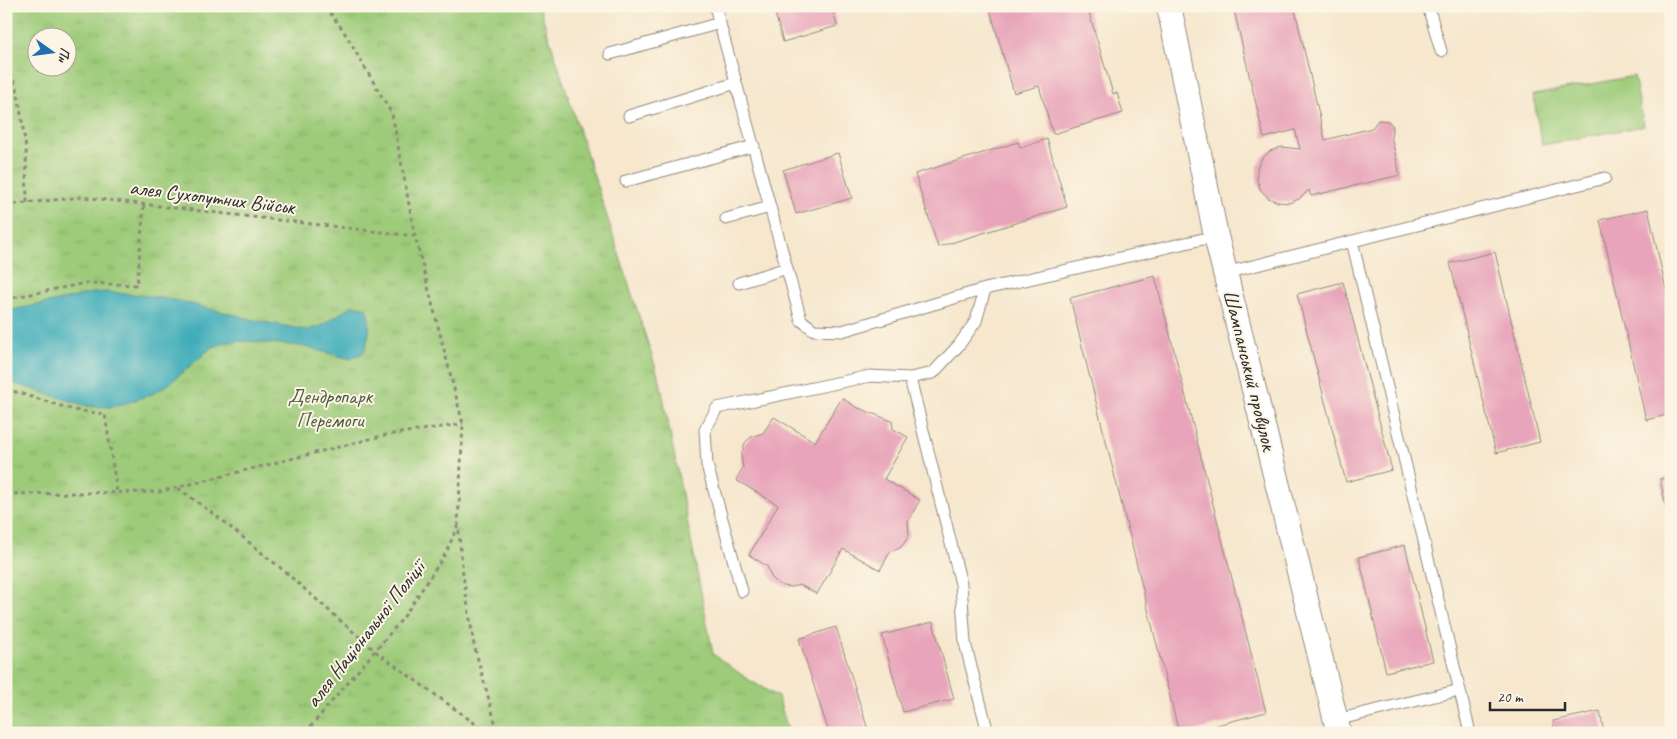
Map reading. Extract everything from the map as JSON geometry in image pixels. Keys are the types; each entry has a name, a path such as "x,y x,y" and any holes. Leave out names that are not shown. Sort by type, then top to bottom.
{"street":[{"name":"Шампанський провулок","path":"1169,6 1216,236 1338,726"}],"lane":[{"path":"715,6 801,320 814,330 842,331 985,288 1216,236"},
{"path":"1428,6 1441,51"},
{"path":"610,54 720,23"},
{"path":"629,116 736,83"},
{"path":"626,182 754,146"},
{"path":"1226,273 1605,178"},
{"path":"726,219 770,206"},
{"path":"1352,241 1470,733"},
{"path":"739,282 787,268"},
{"path":"742,591 707,465 705,430 717,408 870,376 910,378 934,373 959,346 976,321 985,288"},
{"path":"910,378 961,584 965,643 988,733"},
{"path":"1338,726 1460,690"}],"path":[{"path":"325,6 343,30 392,114 415,236 463,424 458,524 463,575 474,645 498,733"},
{"path":"6,66 17,87 26,148 27,203"},
{"name":"алея Сухопутних Військ","path":"6,205 82,197 415,236"},
{"path":"6,299 86,283 137,285 144,204"},
{"path":"6,390 74,410 105,414 117,493"},
{"path":"6,494 159,492 386,435 463,424"},
{"path":"178,488 220,518 283,570 375,651 488,733"},
{"name":"алея Національної Поліції","path":"305,733 402,618 446,553 458,524"}],"green space":[{"name":"Дендропарк Перемоги","path":"6,6 539,6 660,381 713,654 746,678 778,697 789,733 6,733"},
{"path":"1634,76 1644,126 1542,145 1533,95"}],"water":[{"path":"106,292 179,301 259,321 306,330 321,326 353,305 366,308 369,319 368,336 364,352 351,359 301,346 246,341 226,342 211,348 169,384 154,393 110,407 87,406 6,381 6,311 92,293"}],"building":[{"path":"773,6 832,6 837,26 783,42"},
{"path":"989,6 1087,6 1113,94 1117,93 1123,113 1053,134 1039,86 1014,93"},
{"path":"1233,6 1294,6 1325,140 1372,128 1378,120 1388,121 1393,126 1391,136 1400,175 1311,196 1309,190 1299,199 1289,203 1278,202 1268,198 1260,189 1257,179 1257,168 1262,158 1270,151 1281,147 1300,149 1295,130 1264,138"},
{"path":"1047,139 1067,207 938,247 915,174 1018,142 1020,148"},
{"path":"838,153 852,198 796,214 783,170"},
{"path":"1648,209 1671,312 1671,414 1646,420 1600,220"},
{"path":"1495,252 1540,442 1496,453 1450,263"},
{"path":"1155,276 1266,712 1187,733 1179,733 1070,298"},
{"path":"1343,282 1392,470 1346,482 1297,294"},
{"path":"842,398 856,407 892,421 893,429 908,437 884,479 920,500 908,521 909,535 905,542 900,548 890,552 880,570 843,549 817,594 800,585 783,586 776,582 771,577 767,566 749,555 778,505 736,480 743,467 741,456 745,443 751,437 763,433 774,417 815,442"},
{"path":"1671,477 1671,526 1670,526 1660,479"},
{"path":"1405,545 1433,661 1386,672 1359,557"},
{"path":"933,622 954,699 903,712 882,635"},
{"path":"836,627 869,733 829,733 799,639"},
{"path":"1600,711 1604,733 1555,733 1553,721"}]}
